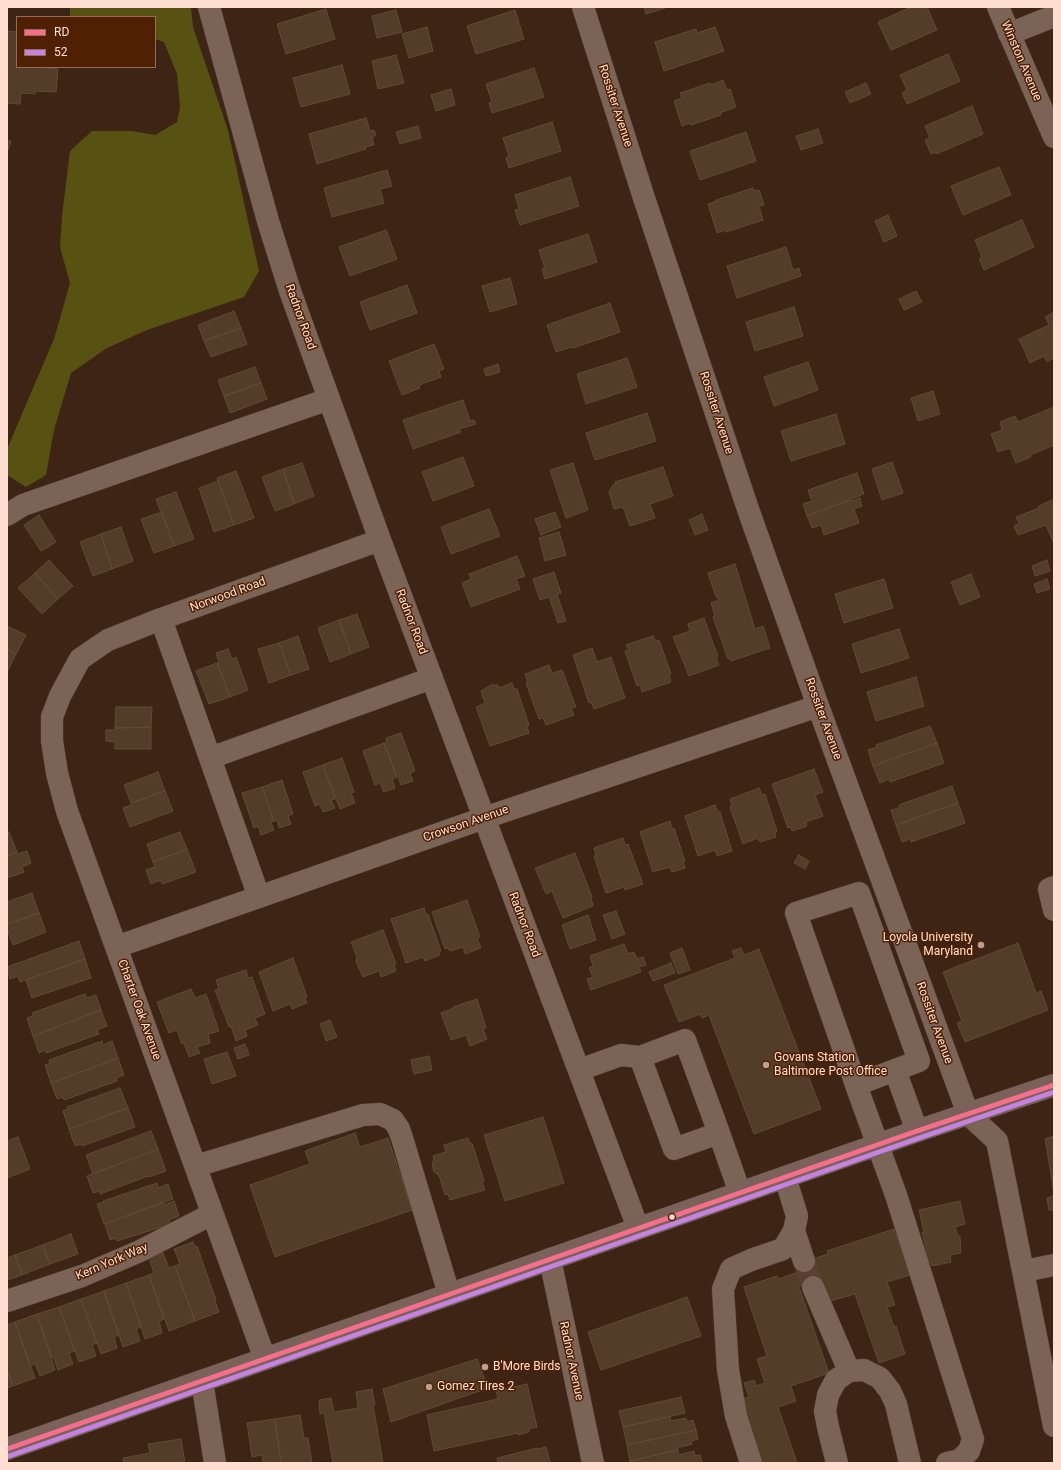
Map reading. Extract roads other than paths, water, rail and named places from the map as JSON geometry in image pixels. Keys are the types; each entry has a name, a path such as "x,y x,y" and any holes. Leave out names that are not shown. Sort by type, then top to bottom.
{"main road":[{"path":"7,1449 917,1131 1054,1085"}],"street":[{"name":"Radnor Road","path":"209,7 268,221 290,291 380,540 638,1228"},
{"name":"Rossiter Avenue","path":"583,7 644,198 749,512 818,706 968,1114 997,1141 1054,1426"},
{"name":"Winston Avenue","path":"998,7 1054,137"},
{"path":"1009,34 1054,16"},
{"path":"7,515 22,505 329,399"},
{"name":"Norwood Road","path":"80,659 108,640 161,619 380,540"},
{"path":"161,619 259,897"},
{"name":"Charter Oak Avenue","path":"80,659 60,696 52,717 52,742 57,773 67,811 196,1166 264,1359"},
{"path":"210,758 432,678"},
{"name":"Crowson Avenue","path":"116,947 484,818 818,706"},
{"path":"1054,887 1049,889 1054,910"},
{"path":"856,1085 919,1061 859,893 796,913 856,1085 877,1145 896,1195 973,1439 969,1451 960,1460 947,1463"},
{"path":"579,1070 621,1055 640,1057 686,1040 740,1193"},
{"path":"640,1057 674,1149 719,1133"},
{"path":"895,1070 917,1131"},
{"path":"196,1166 363,1115 380,1114 393,1120 400,1134 449,1294"},
{"path":"751,1463 736,1416 728,1370 723,1289 731,1269 751,1260 783,1249 794,1231 797,1216 785,1177"},
{"name":"Kern York Way","path":"7,1300 82,1276 140,1251 212,1214"},
{"path":"794,1231 804,1261"},
{"name":"Radnor Avenue","path":"550,1259 594,1463"},
{"path":"1024,1272 1054,1265"},
{"path":"813,1287 849,1371"},
{"path":"838,1463 825,1411 828,1395 836,1380 849,1371 864,1370 880,1378 890,1391 896,1404 910,1463"},
{"path":"202,1381 215,1463"}],"tunnel":[{"path":"804,1261 813,1287"}],"place":[{"name":"Loyola University Maryland","path":"981,945"},
{"name":"Govans Station Baltimore Post Office","path":"766,1065"},
{"name":"B'More Birds","path":"485,1367"},
{"name":"Gomez Tires 2","path":"429,1387"}]}
